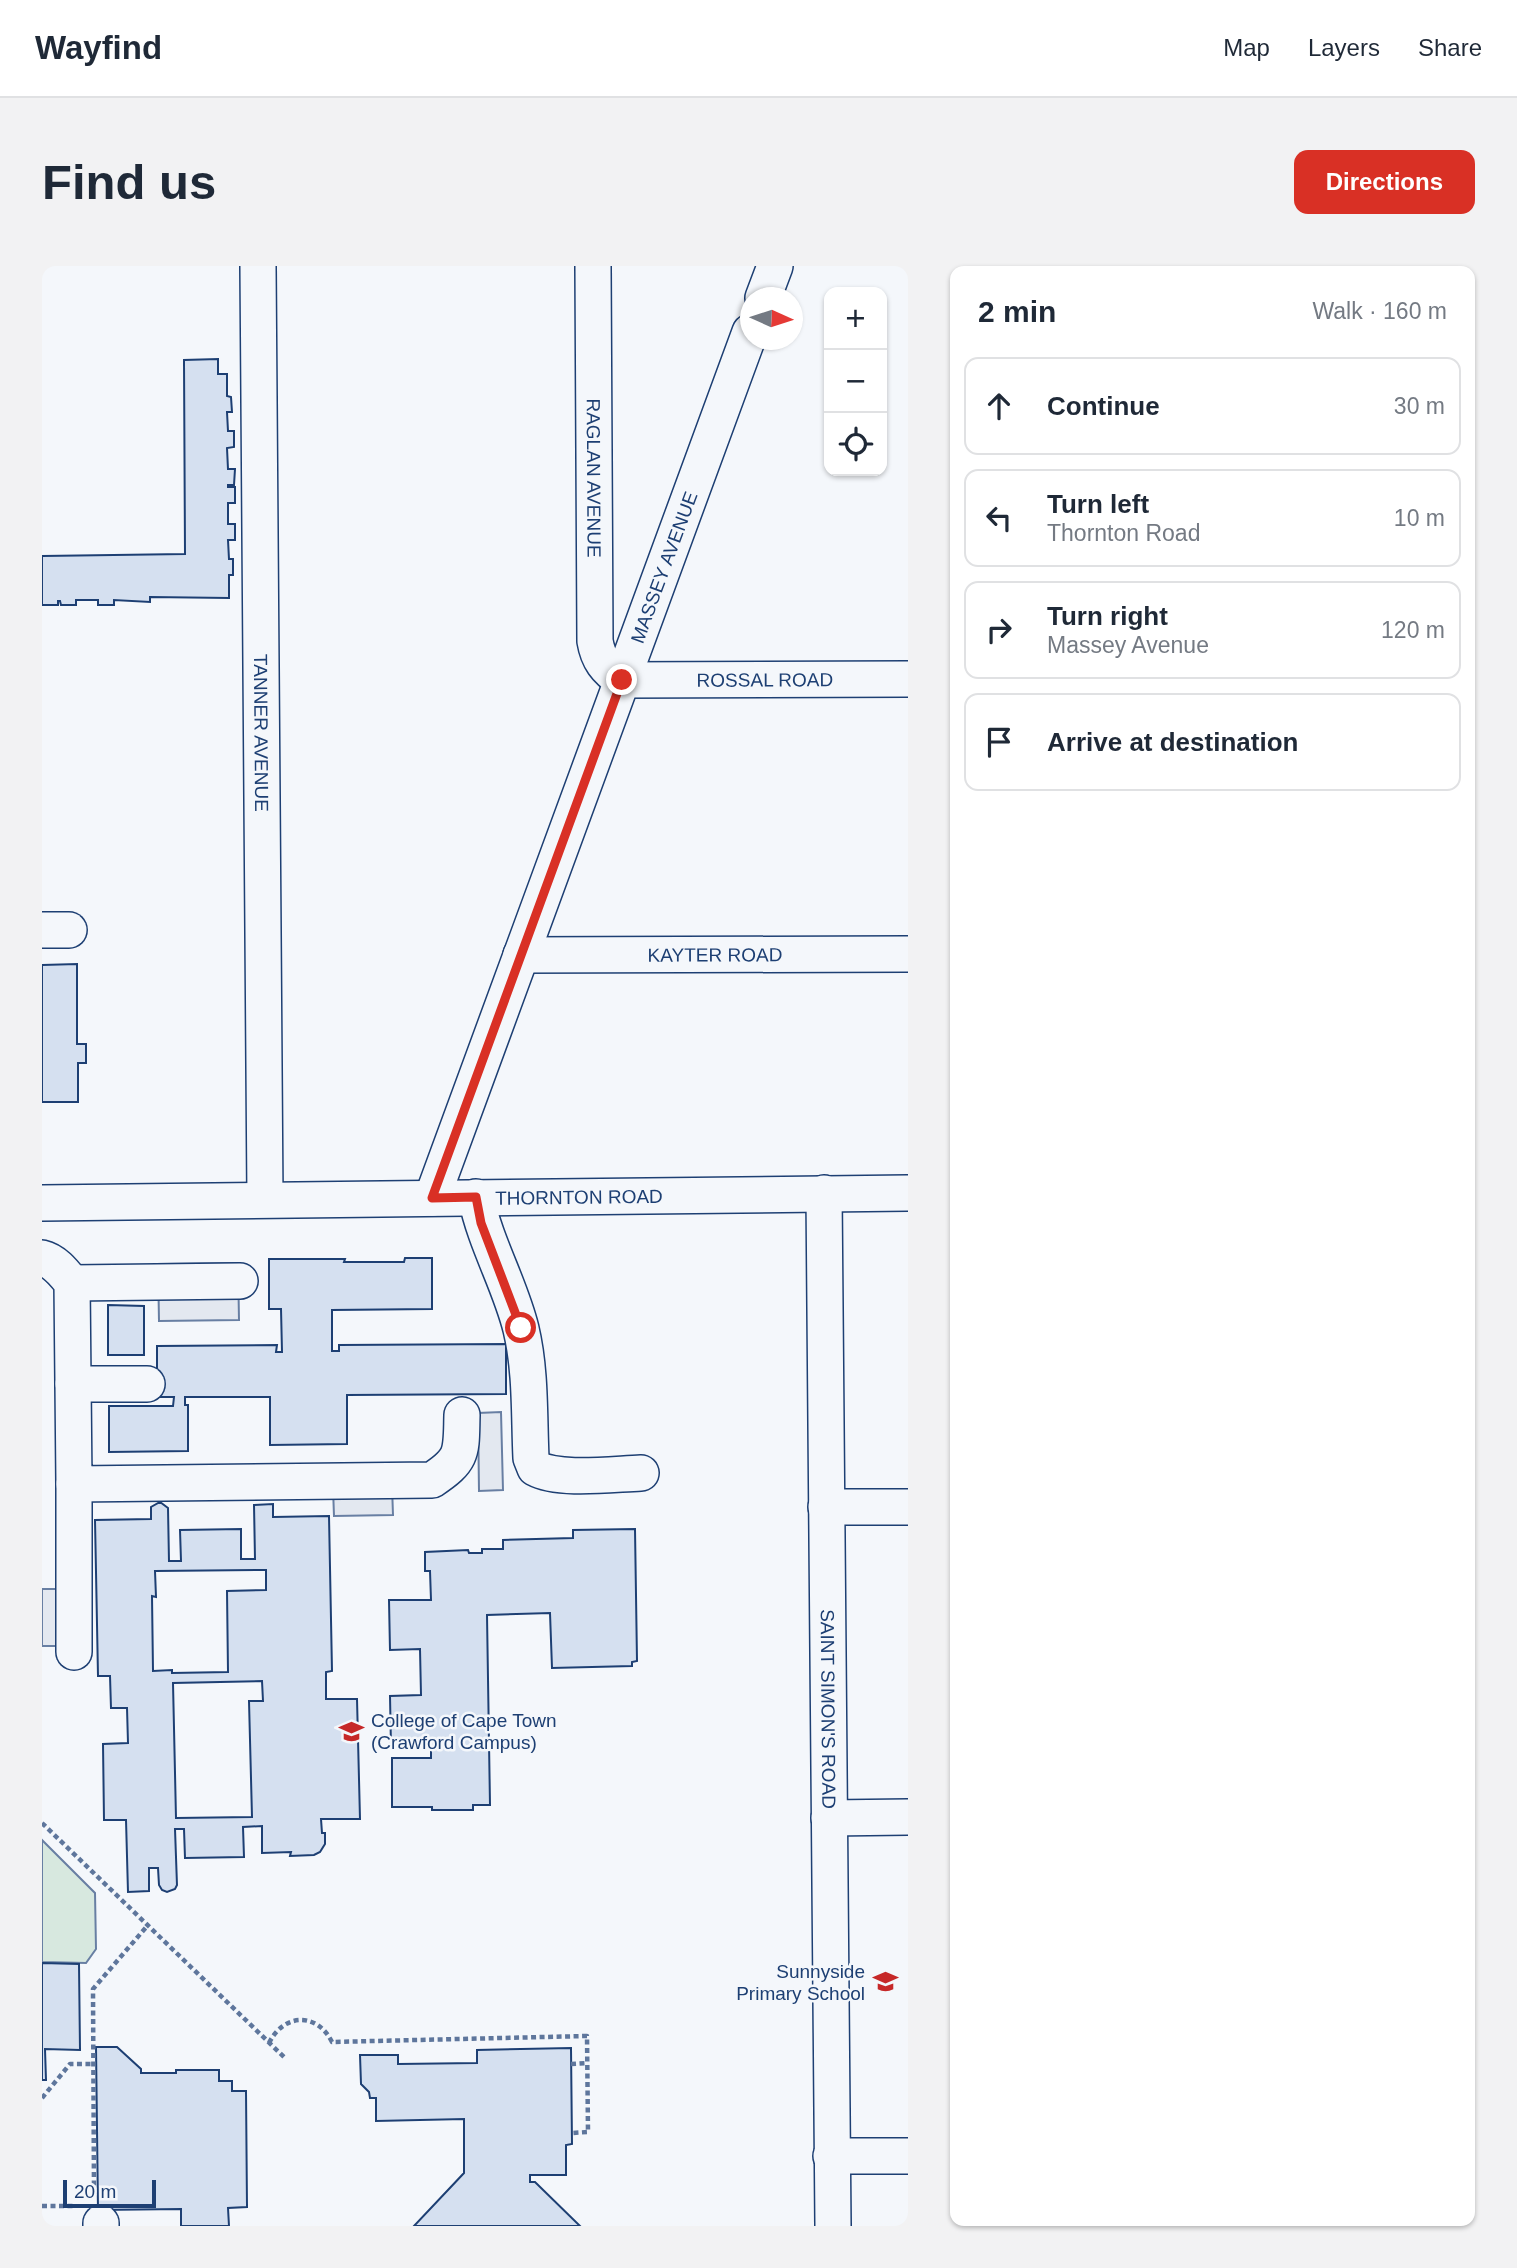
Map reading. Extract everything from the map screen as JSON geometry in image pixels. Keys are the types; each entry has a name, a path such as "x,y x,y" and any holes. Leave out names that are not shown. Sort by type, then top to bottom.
{"street":[{"name":"TANNER AVENUE","path":"258,266 265,1199"},
{"name":"RAGLAN AVENUE","path":"593,266 595,641 603,664 622,680"},
{"path":"767,287 775,266"},
{"name":"MASSEY AVENUE","path":"432,1198 744,350"},
{"name":"ROSSAL ROAD","path":"622,680 908,679"},
{"name":"KAYTER ROAD","path":"521,955 908,954"},
{"name":"THORNTON ROAD","path":"42,1203 908,1193"},
{"name":"SAINT SIMON'S ROAD","path":"824,1194 832,2226"},
{"path":"476,1197 481,1223 521,1328 526,1360 531,1458 535,1468 545,1474 563,1475 641,1473"},
{"path":"42,1258 61,1270 72,1283 74,1651"},
{"path":"72,1283 240,1281"},
{"path":"73,1384 147,1384"},
{"path":"74,1484 432,1480 457,1460 461,1448 462,1415"},
{"path":"826,1507 908,1507"},
{"path":"829,1818 908,1817"},
{"path":"831,2156 908,2156"}],"path":[{"path":"42,1823 285,2058"},
{"path":"42,2206 99,2218 93,1989 148,1925"},
{"path":"269,2042 281,2026 290,2021 301,2020 320,2026 328,2033 332,2042 587,2036 588,2133 572,2133"},
{"path":"571,2064 588,2063"},
{"path":"42,2098 70,2064 93,2064"}],"shaded area":[{"path":"238,1263 239,1320 159,1321 158,1264"},
{"path":"501,1412 503,1490 479,1491 478,1413"},
{"path":"392,1486 393,1515 334,1516 333,1488"},
{"path":"42,1589 56,1589 57,1646 42,1646"},
{"path":"42,1840 95,1893 96,1949 86,1963 42,1962"}],"building":[{"path":"218,359 218,374 227,374 227,396 231,397 232,412 227,412 228,431 234,431 234,447 227,448 228,469 235,469 234,485 228,485 235,487 235,503 228,503 228,524 235,524 235,540 228,540 229,559 233,559 233,575 229,575 229,598 150,597 150,602 114,600 114,605 98,605 98,600 76,600 76,605 61,605 58,601 58,605 42,605 42,556 185,554 184,360"},
{"path":"77,964 77,1044 86,1044 86,1063 78,1063 78,1102 42,1102 42,965"},
{"path":"405,1258 432,1258 432,1309 332,1310 332,1351 339,1351 339,1345 506,1344 506,1394 347,1395 347,1444 270,1445 270,1397 185,1397 185,1405 188,1405 188,1451 109,1452 109,1406 173,1406 174,1397 157,1397 157,1346 277,1345 276,1352 282,1352 281,1309 269,1309 269,1259 404,1262"},
{"path":"108,1305 144,1306 144,1355 108,1355"},
{"path":"160,1502 168,1508 169,1561 181,1561 180,1530 241,1529 241,1559 255,1559 254,1505 273,1504 273,1517 329,1516 332,1671 326,1672 326,1699 357,1699 360,1819 321,1819 325,1844 320,1852 314,1855 290,1856 291,1852 262,1853 262,1826 243,1827 244,1857 185,1858 184,1829 175,1829 175,1889 167,1892 162,1890 158,1868 149,1868 149,1891 128,1892 126,1820 104,1820 103,1744 128,1743 127,1708 111,1708 110,1676 98,1676 95,1520 151,1519 151,1507","holes":["266,1570 266,1590 227,1591 228,1672 153,1671 152,1596 156,1597 155,1571","262,1681 263,1701 249,1701 252,1817 176,1818 173,1683"]},
{"path":"635,1529 637,1661 632,1662 632,1666 552,1668 550,1613 487,1615 490,1805 473,1805 473,1810 392,1807 392,1758 431,1758 431,1746 391,1747 390,1696 421,1695 420,1649 390,1650 389,1600 431,1600 430,1571 425,1571 425,1552 468,1550 469,1553 482,1553 482,1549 503,1549 503,1540 573,1538 573,1530"},
{"path":"42,1963 79,1964 80,2050 45,2049 46,2080 42,2080"},
{"path":"96,2047 117,2047 141,2069 141,2073 219,2070 219,2081 232,2081 232,2091 246,2091 247,2207 228,2208 229,2226 181,2226 181,2209 98,2210"},
{"path":"571,2048 572,2144 566,2145 566,2175 530,2175 530,2182 535,2182 580,2226 414,2226 464,2173 464,2119 376,2121 376,2098 370,2098 369,2092 361,2084 360,2055 398,2055 398,2064 477,2063 477,2050"}],"place":[{"name":"College of Cape Town (Crawford Campus)","path":"351,1731"},
{"name":"Sunnyside Primary School","path":"885,1982"}],"route":[{"path":"521,1328 481,1223 476,1197 432,1198 622,680"}]}
